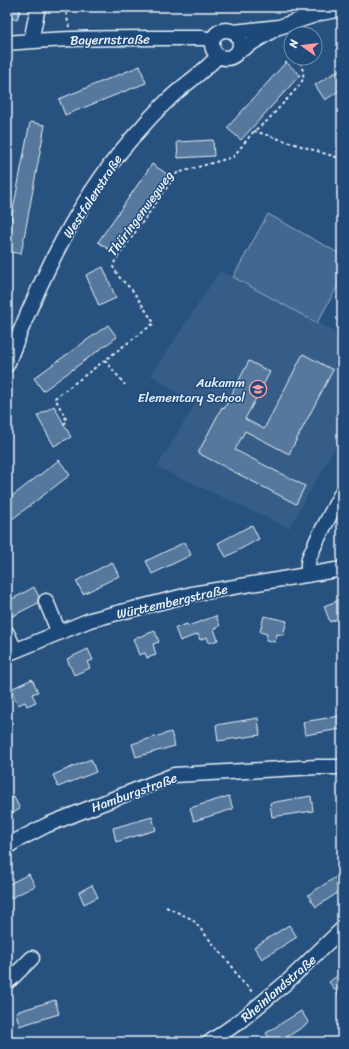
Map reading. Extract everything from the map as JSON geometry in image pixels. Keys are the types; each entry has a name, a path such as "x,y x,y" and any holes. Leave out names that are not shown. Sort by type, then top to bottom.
{"street":[{"path":"31,41 38,7"},
{"path":"233,32 279,27 321,13 342,9"},
{"path":"239,51 239,38 233,32 223,30 215,36 213,40 213,48 218,56 222,58 232,58 239,51 279,27"},
{"name":"Bayernstraße","path":"7,43 137,38 203,38 213,40"},
{"name":"Westfalenstraße","path":"7,365 25,319 51,262 68,229 101,178 142,126 170,98 204,70 218,56"},
{"path":"308,575 309,558 342,492"},
{"name":"Württembergstraße","path":"11,652 90,620 192,594 342,569"},
{"path":"46,601 59,633"},
{"path":"7,633 11,652"},
{"name":"Hamburgstraße","path":"7,847 47,825 174,775 342,767"},
{"name":"Rheinlandstraße","path":"210,1042 240,1021 288,982 342,929"},
{"path":"7,982 32,958"}],"path":[{"path":"65,7 70,30"},
{"name":"Thüringenwegweg","path":"64,424 68,421 55,398 154,323 133,291 120,278 113,267 115,261 177,173 233,156 301,83 304,75 301,66"},
{"path":"254,132 342,159"},
{"path":"105,360 125,384"},
{"path":"166,907 192,919 232,966 239,979 247,986 261,1004"}],"shaded area":[{"path":"268,214 342,255 342,278 317,323 233,277"},
{"name":"Aukamm Elementary School","path":"220,271 335,332 342,355 342,436 289,528 157,467 195,404 151,375"}],"building":[{"path":"7,7 21,7 17,20 7,17"},
{"path":"283,65 290,66 300,75 241,140 227,128"},
{"path":"140,66 146,83 65,115 59,99"},
{"path":"342,68 342,89 325,100 315,85"},
{"path":"30,122 45,125 21,254 7,251 7,241"},
{"path":"213,140 214,156 178,158 177,142"},
{"path":"152,164 167,174 114,250 110,250 98,242"},
{"path":"103,267 116,298 99,306 86,275"},
{"path":"108,325 117,337 43,391 34,378"},
{"path":"303,354 333,370 289,454 245,431 235,450 305,486 296,504 198,453 222,407 224,409 249,361 270,372 245,419 264,429"},
{"path":"54,406 71,437 54,446 37,416"},
{"path":"59,460 70,475 7,523 7,500"},
{"path":"252,525 259,539 226,557 218,543"},
{"path":"185,542 191,555 152,574 146,561"},
{"path":"112,562 119,576 83,594 76,581"},
{"path":"34,587 39,597 38,603 7,619 7,602"},
{"path":"342,599 342,617 330,622 324,606"},
{"path":"216,616 220,626 214,629 218,640 209,643 207,637 200,640 198,634 180,641 175,628 187,624 188,626"},
{"path":"264,616 287,621 283,635 277,634 275,642 266,640 267,634 260,632"},
{"path":"155,631 159,642 153,644 156,655 147,658 145,653 139,655 133,639"},
{"path":"88,649 93,660 87,662 90,668 74,675 67,659"},
{"path":"32,679 38,692 32,694 36,702 27,706 25,702 18,705 11,689"},
{"path":"339,716 341,729 305,735 303,722"},
{"path":"258,718 260,735 218,741 216,725"},
{"path":"171,732 175,746 136,757 132,744"},
{"path":"91,759 96,772 58,787 53,775"},
{"path":"229,796 233,809 194,821 190,808"},
{"path":"311,796 313,811 272,817 270,803"},
{"path":"14,797 20,809 7,816 7,800"},
{"path":"152,817 156,830 116,842 113,828"},
{"path":"342,873 342,890 316,907 308,895"},
{"path":"29,874 35,886 7,900 7,885"},
{"path":"92,885 98,897 84,904 79,892"},
{"path":"289,925 297,937 262,959 254,947"},
{"path":"342,972 342,999 329,982"},
{"path":"55,1000 59,1014 19,1026 16,1012"},
{"path":"301,1011 309,1023 279,1042 272,1042 266,1033"}],"place":[{"name":"Aukamm Elementary School","path":"258,389"}]}
